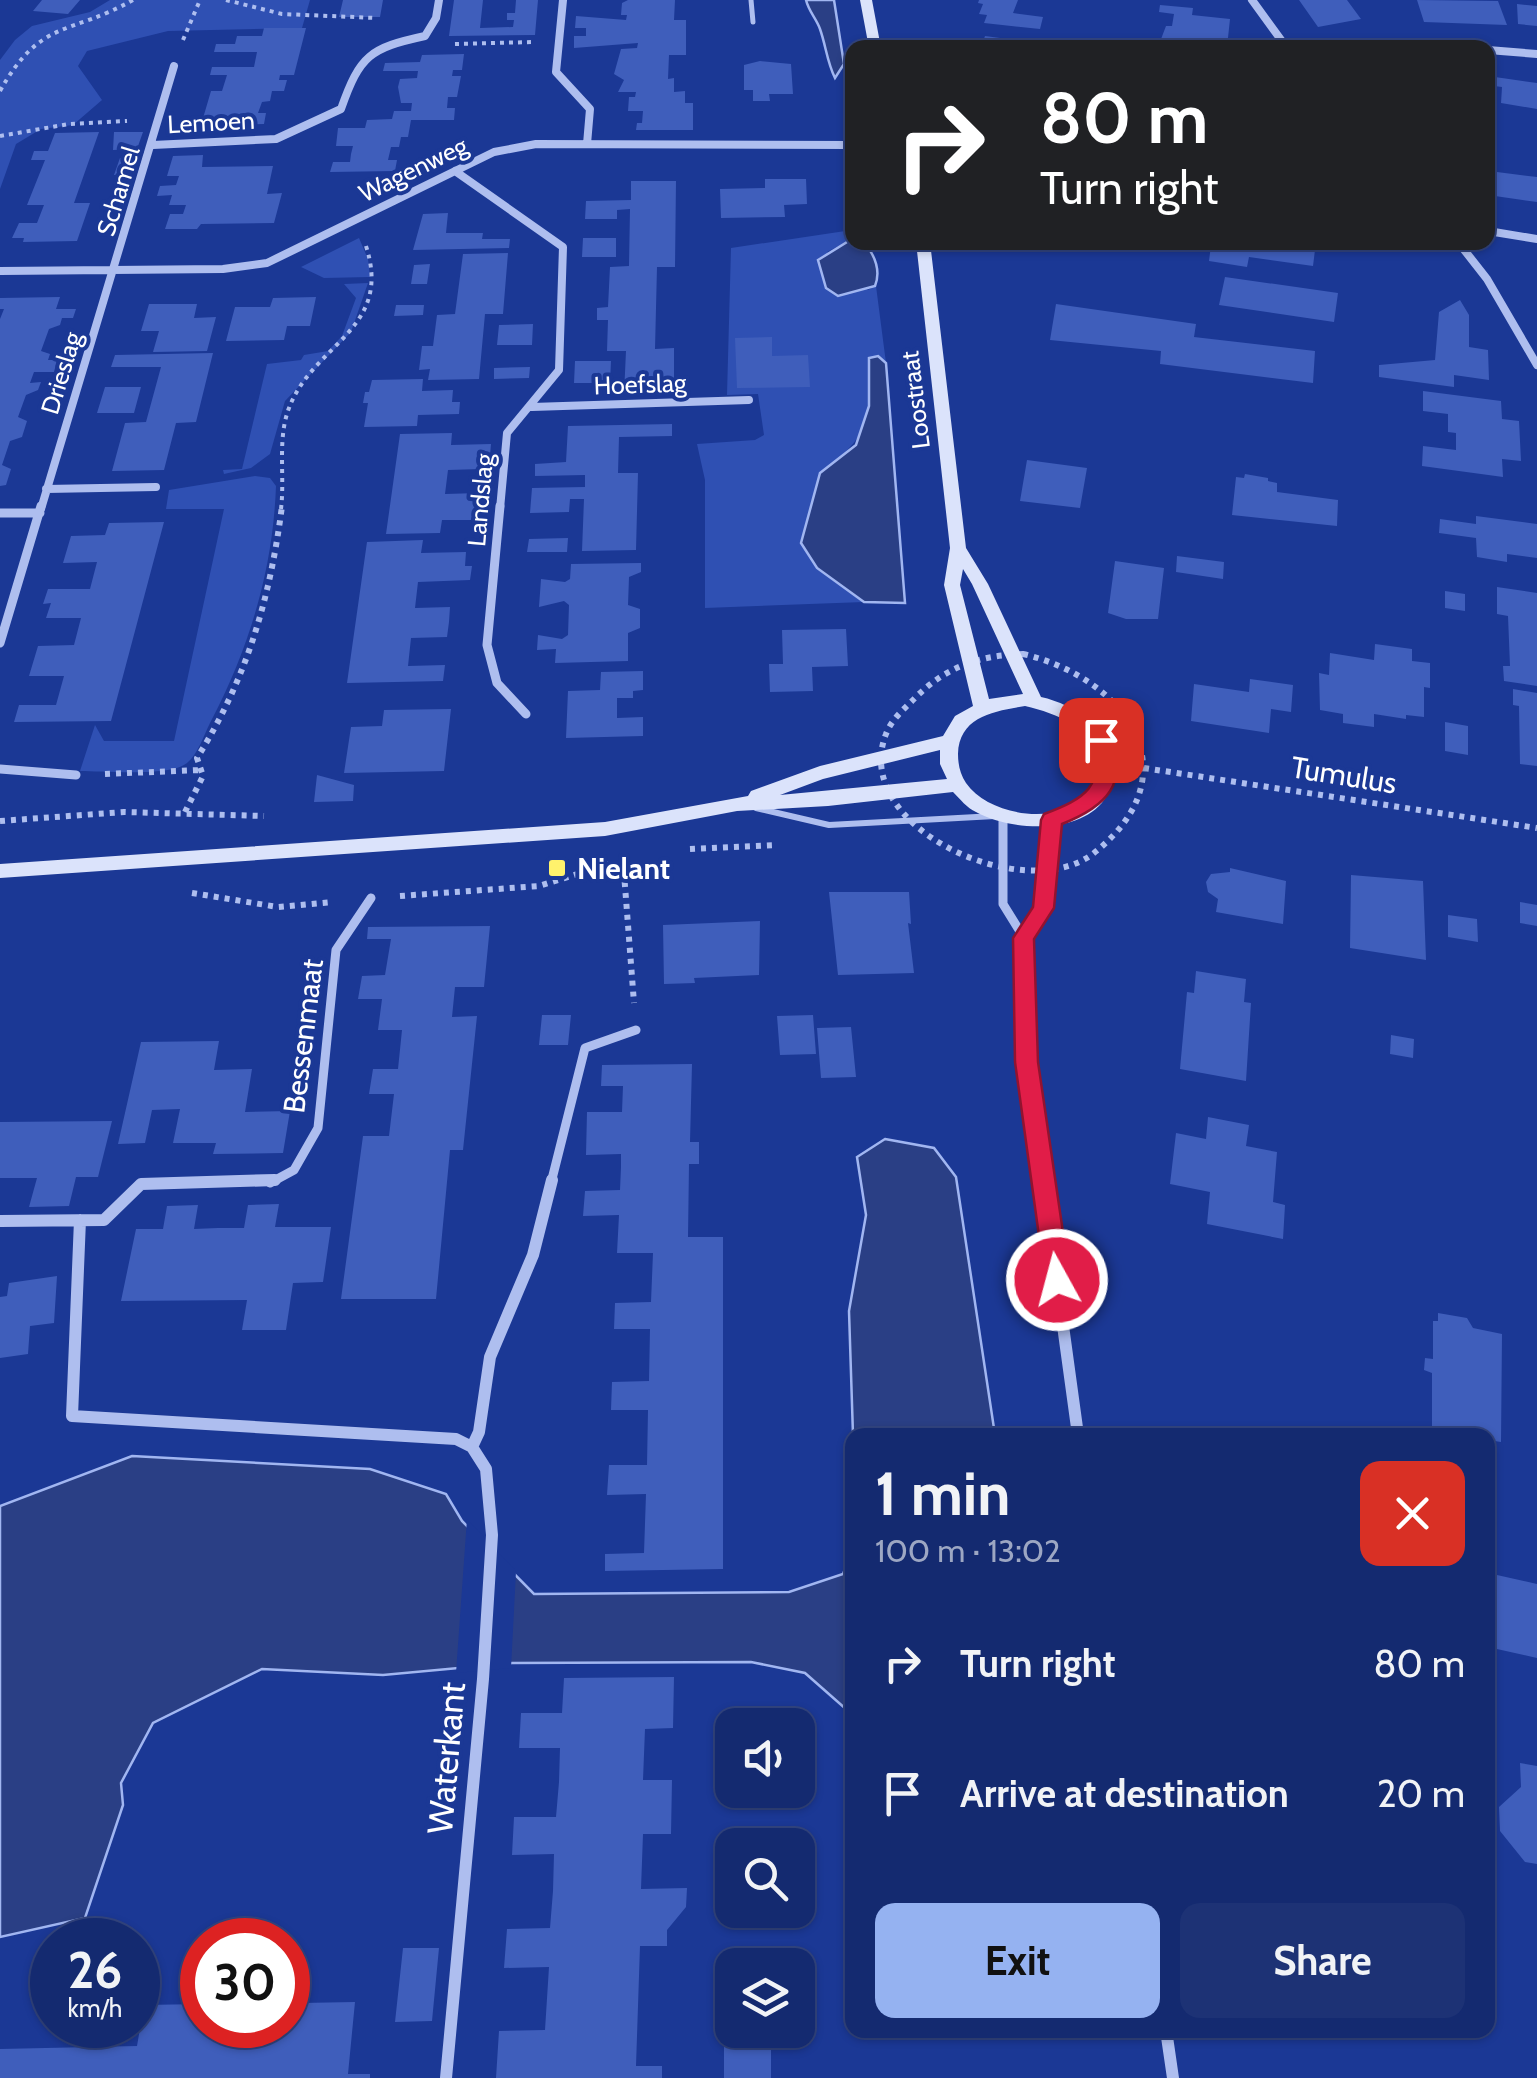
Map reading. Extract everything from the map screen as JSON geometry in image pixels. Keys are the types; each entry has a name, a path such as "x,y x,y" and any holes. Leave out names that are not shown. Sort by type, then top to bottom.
{"street":[{"path":"425,36 436,18 439,0"},
{"path":"563,0 556,72 590,109 587,144"},
{"path":"866,0 874,40"},
{"path":"1252,0 1281,40"},
{"name":"Lemoen","path":"153,144 276,139 341,109 361,57 382,45 425,36"},
{"path":"1495,51 1537,54"},
{"name":"Schamel","path":"114,269 174,66"},
{"name":"Wagenweg","path":"0,271 222,270 268,263 494,152 536,144 845,146"},
{"name":"Landslag","path":"455,171 563,246 559,370 507,434 487,644 496,683 526,714"},
{"path":"1495,232 1537,238"},
{"name":"Loostraat","path":"922,250 958,548 952,586 982,707"},
{"path":"1464,250 1487,280 1537,366"},
{"name":"Drieslag","path":"0,642 114,269"},
{"name":"Hoefslag","path":"532,407 749,400"},
{"path":"46,489 156,486"},
{"path":"0,513 40,513"},
{"name":"Loostraat","path":"958,548 980,584 1034,700"},
{"path":"1006,700 1034,700 1061,708 1084,721 1101,740 1108,761 1107,776 1097,795 1078,811 1052,820 1002,816 971,801 956,785 946,764 948,742 956,726 982,707 1006,700"},
{"path":"737,804 820,772 948,742"},
{"path":"0,769 76,775"},
{"path":"0,871 606,829 737,804 956,785"},
{"path":"1002,816 1004,904 1024,938 1026,1062 1077,1428"},
{"path":"1024,938 1044,908 1052,820"},
{"name":"Bessenmaat","path":"0,1221 104,1220 141,1184 270,1183 294,1170 318,1128 336,950 370,898"},
{"path":"80,1220 72,1416 456,1439 472,1447 479,1432 490,1357 533,1254 586,1048 636,1030"},
{"name":"Waterkant","path":"446,2078 483,1679 492,1535 486,1469 472,1447"},
{"path":"1167,2038 1173,2078"}],"lane":[{"path":"752,0 753,22"},
{"path":"737,804 829,825 1002,816"}],"path":[{"path":"0,91 10,70 47,32 103,16 133,0"},
{"path":"174,66 200,0"},
{"path":"226,0 263,13 296,18 436,18"},
{"path":"425,36 448,44 559,42"},
{"path":"0,136 69,124 160,119"},
{"path":"185,812 203,776 197,758 248,669 266,617 283,490 282,435 293,398 350,337 369,296 373,279 369,249 353,220"},
{"path":"869,736 886,731 935,677"},
{"name":"Tumulus","path":"1144,768 1537,828"},
{"path":"60,830 76,775 201,770"},
{"path":"0,821 185,812 281,817"},
{"path":"914,840 933,839"},
{"path":"682,849 779,846"},
{"path":"185,892 278,907 539,886 636,857"},
{"path":"623,860 636,1030"}],"shaded area":[{"path":"110,0 310,0 302,28 168,31 87,51 78,66 102,100 73,125 41,129 16,144 0,189 0,60 32,26 90,12"},
{"path":"806,0 834,0 844,64 835,78 820,29"},
{"path":"845,231 845,243 827,252 868,290 876,286 886,363 878,356 872,368 867,414 859,435 820,473 817,568 864,602 705,608 705,480 697,444 755,440 764,435 758,394 727,395 731,248"},
{"path":"359,238 370,277 324,278 301,267"},
{"path":"845,243 845,250 870,250 877,269 875,286 838,296 826,288 818,260"},
{"path":"368,283 351,332 285,401 270,454 251,468 224,474 223,470 242,469 267,364 301,360 304,355 328,351 342,336 356,298 344,284"},
{"path":"878,356 886,363 905,603 864,602 817,568 801,543 820,473 856,445 869,406 869,358"},
{"path":"255,476 270,478 276,486 264,578 236,667 198,750 187,763 166,770 80,771 95,725 104,741 174,741 224,509 166,509 169,490"},
{"path":"885,1139 934,1148 956,1177 994,1428 853,1428 849,1311 866,1215 857,1157"},
{"path":"132,1456 370,1469 446,1494 462,1521 534,1594 789,1592 843,1574 845,1569 845,1708 805,1673 751,1662 512,1663 383,1675 262,1669 153,1723 121,1783 123,1805 85,1918 30,1918 30,1930 0,1937 0,1506"}],"pier":[{"path":"467,1519 516,1571 511,1668 456,1673"}],"building":[{"path":"42,0 80,0 68,14 33,11"},
{"path":"343,0 383,0 380,17 339,17"},
{"path":"454,0 483,0 480,28 513,27 514,20 507,20 507,13 515,13 516,0 538,0 535,35 449,36"},
{"path":"675,0 674,20 686,20 686,55 669,55 668,79 674,78 674,92 685,91 685,103 693,103 693,130 636,130 637,123 642,123 643,111 628,111 629,97 635,97 636,92 618,92 624,80 614,74 621,49 637,48 638,43 574,48 574,36 586,36 586,28 575,28 576,16 626,20 627,15 621,15 622,3"},
{"path":"979,0 1018,0 1013,13 1043,17 1040,29 984,23 987,15 979,14 983,4"},
{"path":"1299,0 1347,0 1361,19 1318,27"},
{"path":"1417,0 1498,1 1507,25 1424,22"},
{"path":"1517,4 1537,6 1537,26 1518,24"},
{"path":"1160,5 1193,8 1192,15 1230,19 1228,40 1161,40 1166,26 1172,26 1174,14 1159,12"},
{"path":"264,28 306,28 294,75 280,75 279,80 287,80 284,91 272,91 270,101 262,102 258,113 266,113 264,124 201,125 211,91 222,91 227,75 210,75 212,67 254,67 257,52 214,52 216,44 235,44 237,36 262,36"},
{"path":"985,36 1015,40 984,40"},
{"path":"464,54 462,70 453,70 452,76 461,76 457,97 448,97 447,108 455,108 454,120 411,120 408,137 401,137 399,147 391,147 388,160 397,160 395,171 330,172 333,162 350,162 353,146 336,146 338,128 365,128 367,120 392,119 394,111 411,111 412,103 401,103 398,87 400,79 417,78 418,71 383,71 385,63 420,62 422,55"},
{"path":"760,61 791,64 793,94 769,94 770,101 753,101 753,90 744,90 744,65"},
{"path":"1495,77 1537,83 1537,109 1501,103 1502,87 1495,86"},
{"path":"99,132 74,203 90,203 77,241 23,242 24,238 12,238 19,223 37,223 44,205 27,205 45,160 31,160 34,151 48,151 55,133"},
{"path":"114,132 143,132 137,149 113,150"},
{"path":"203,155 202,167 273,166 267,194 282,193 274,223 201,224 197,229 165,229 170,214 183,214 186,205 169,205 172,195 157,196 160,186 176,185 179,176 167,176 173,156"},
{"path":"120,158 135,158 129,175 114,175"},
{"path":"1497,172 1537,177 1537,202 1495,196"},
{"path":"765,179 806,179 807,204 784,205 785,217 721,218 720,189 765,188"},
{"path":"631,181 676,181 675,267 657,267 655,349 674,348 674,393 624,394 626,351 607,351 608,320 597,320 597,308 608,307 610,267 629,266 630,209 617,210 617,219 585,219 586,201 631,200"},
{"path":"448,213 446,233 483,233 482,239 510,239 509,248 413,250 423,214"},
{"path":"583,238 616,238 616,257 582,257"},
{"path":"1210,250 1315,250 1313,266 1249,257 1247,267 1209,261"},
{"path":"508,253 503,314 485,314 479,379 428,380 430,369 419,370 422,346 433,346 437,315 455,314 463,254"},
{"path":"430,264 427,284 411,284 414,265"},
{"path":"1225,277 1338,293 1334,322 1219,305"},
{"path":"60,297 56,309 76,309 73,318 62,318 60,325 49,329 41,351 50,354 48,360 57,360 54,372 34,372 30,383 41,382 38,390 26,395 18,417 27,421 22,437 10,441 2,465 11,469 6,485 0,486 0,319 4,309 0,309 0,298"},
{"path":"316,297 310,326 287,326 284,340 226,341 235,307 270,307 273,298"},
{"path":"1460,300 1469,315 1469,347 1488,350 1489,380 1454,375 1454,387 1379,377 1379,365 1435,360 1439,312"},
{"path":"149,304 197,304 194,318 216,317 207,351 153,352 159,331 141,331"},
{"path":"1056,304 1196,324 1194,337 1315,351 1313,383 1160,364 1161,351 1050,340"},
{"path":"396,305 424,305 423,315 394,316"},
{"path":"533,324 532,345 497,345 499,325"},
{"path":"772,337 772,356 808,355 810,387 737,388 735,338"},
{"path":"213,353 196,422 176,423 164,470 112,471 125,423 146,422 161,367 111,367 115,355"},
{"path":"575,361 611,361 610,383 574,383"},
{"path":"530,367 529,378 494,379 494,368"},
{"path":"423,379 422,391 453,390 452,402 460,402 459,414 418,415 417,426 364,427 368,403 363,403 372,380"},
{"path":"105,387 141,387 134,413 97,413"},
{"path":"1423,391 1501,401 1502,419 1519,421 1521,461 1502,459 1503,477 1422,466 1423,446 1456,450 1456,433 1448,432 1448,414 1423,411"},
{"path":"672,424 672,436 619,437 618,473 638,473 636,550 582,551 584,499 570,499 569,512 530,513 532,488 585,487 585,475 535,476 535,464 566,462 568,426"},
{"path":"452,433 451,445 491,444 490,456 482,456 481,469 448,470 445,494 479,493 476,520 442,520 440,533 386,534 400,434"},
{"path":"1027,460 1087,468 1080,508 1020,501"},
{"path":"1245,474 1277,483 1277,492 1338,500 1337,526 1232,515 1236,477 1244,478"},
{"path":"1476,516 1537,524 1537,558 1507,554 1507,562 1477,557 1476,538 1439,533 1440,519 1476,524"},
{"path":"164,522 111,721 14,722 19,705 56,705 64,676 29,676 38,646 74,645 81,618 46,618 51,603 43,604 48,589 90,589 97,562 63,563 71,536 105,535 109,523"},
{"path":"568,538 567,552 527,552 529,539"},
{"path":"423,540 421,553 466,552 465,566 472,566 470,580 418,582 415,608 450,607 449,622 447,637 411,638 408,666 445,665 443,681 347,683 367,542"},
{"path":"1177,556 1224,562 1223,579 1176,572"},
{"path":"1115,561 1164,568 1158,619 1126,619 1108,613"},
{"path":"641,563 641,572 629,577 628,605 640,609 640,628 628,633 628,661 555,663 556,649 537,650 538,635 562,639 568,635 569,605 564,601 539,607 541,579 565,582 570,579 571,564"},
{"path":"1497,587 1537,593 1537,686 1504,681 1503,666 1510,666 1508,616 1497,614"},
{"path":"1445,591 1465,594 1465,611 1445,608"},
{"path":"846,629 848,666 812,667 813,691 770,692 769,664 783,664 782,630"},
{"path":"1375,644 1412,649 1412,661 1430,663 1430,688 1424,687 1424,717 1406,715 1406,719 1374,714 1374,727 1343,723 1343,714 1320,710 1319,673 1329,675 1330,653 1374,660"},
{"path":"643,671 643,690 633,691 633,698 617,698 617,718 643,717 643,736 566,738 568,691 600,690 601,672"},
{"path":"1250,679 1293,685 1291,712 1271,709 1269,733 1191,721 1194,684 1249,692"},
{"path":"1513,689 1537,693 1537,766 1520,764 1519,706 1513,705"},
{"path":"451,709 444,771 344,773 351,727 382,726 384,710"},
{"path":"1445,722 1468,726 1468,755 1445,751"},
{"path":"317,775 354,785 353,801 314,802"},
{"path":"1230,868 1286,881 1283,924 1216,912 1218,899 1208,892 1206,882 1211,874 1230,872"},
{"path":"1351,875 1423,881 1426,960 1350,948"},
{"path":"829,892 909,892 914,973 838,975"},
{"path":"1520,902 1537,905 1537,926 1520,923"},
{"path":"1448,915 1477,919 1478,942 1448,937"},
{"path":"760,921 759,975 694,978 695,983 664,984 663,925"},
{"path":"490,926 484,987 455,987 452,1017 477,1016 463,1150 450,1150 436,1299 341,1299 363,1136 389,1136 394,1094 369,1094 373,1069 398,1069 402,1030 378,1030 382,999 358,999 362,976 385,975 391,939 367,939 368,927"},
{"path":"1196,971 1246,979 1244,1002 1251,1003 1246,1081 1180,1069 1187,992 1194,993"},
{"path":"542,1015 571,1015 568,1045 539,1045"},
{"path":"813,1015 816,1054 780,1055 777,1016"},
{"path":"851,1027 856,1077 821,1078 817,1028"},
{"path":"1391,1035 1414,1039 1413,1058 1390,1054"},
{"path":"219,1041 214,1070 252,1069 245,1112 290,1111 283,1153 213,1154 216,1143 173,1143 180,1109 152,1110 145,1143 118,1144 141,1042"},
{"path":"692,1064 690,1142 699,1142 699,1164 689,1164 688,1237 723,1237 723,1569 605,1571 605,1554 644,1553 646,1494 607,1495 609,1465 647,1465 648,1410 611,1410 612,1382 649,1381 650,1329 614,1329 615,1303 651,1302 653,1253 617,1253 619,1215 583,1216 585,1191 620,1190 621,1167 621,1154 586,1155 587,1112 622,1112 623,1086 601,1086 602,1065"},
{"path":"1208,1117 1249,1125 1246,1146 1277,1152 1273,1202 1285,1205 1283,1239 1207,1224 1210,1192 1170,1184 1176,1133 1206,1139"},
{"path":"112,1121 98,1177 76,1177 69,1206 29,1207 37,1178 0,1178 0,1122"},
{"path":"279,1204 275,1227 331,1227 323,1282 293,1283 286,1330 242,1330 247,1300 121,1301 136,1229 163,1229 167,1206 198,1205 194,1229 244,1228 248,1205"},
{"path":"57,1276 54,1323 30,1326 28,1354 0,1358 0,1297 7,1296 9,1283"},
{"path":"1438,1313 1467,1318 1473,1328 1502,1334 1501,1442 1495,1441 1495,1428 1432,1428 1432,1373 1424,1370 1425,1358 1433,1359 1433,1321 1438,1321"},
{"path":"1495,1575 1537,1584 1537,1658 1495,1649"},
{"path":"674,1677 673,1728 645,1729 643,1780 672,1780 671,1834 643,1834 641,1889 687,1888 686,1907 667,1930 667,1946 640,1946 636,2066 662,2066 662,2078 496,2078 499,2031 545,2030 549,1967 504,1968 507,1929 550,1928 554,1854 512,1855 514,1817 556,1817 560,1748 519,1748 521,1713 562,1713 564,1678"},
{"path":"1520,1763 1537,1766 1537,1864 1525,1862 1500,1831 1499,1807 1521,1787"},
{"path":"403,1948 439,1948 432,2021 395,2022"},
{"path":"355,2002 348,2074 370,2074 370,2078 0,2078 0,2049 160,2048 160,2005 180,2004 180,2048 310,2048 310,2003"},
{"path":"724,2048 771,2048 771,2078 724,2078"}],"place":[{"name":"Nielant","path":"557,868"}],"route":[{"path":"1057,1280 1026,1062 1024,938 1044,908 1052,820 1085,806 1105,782 1108,761 1101,740"}]}
